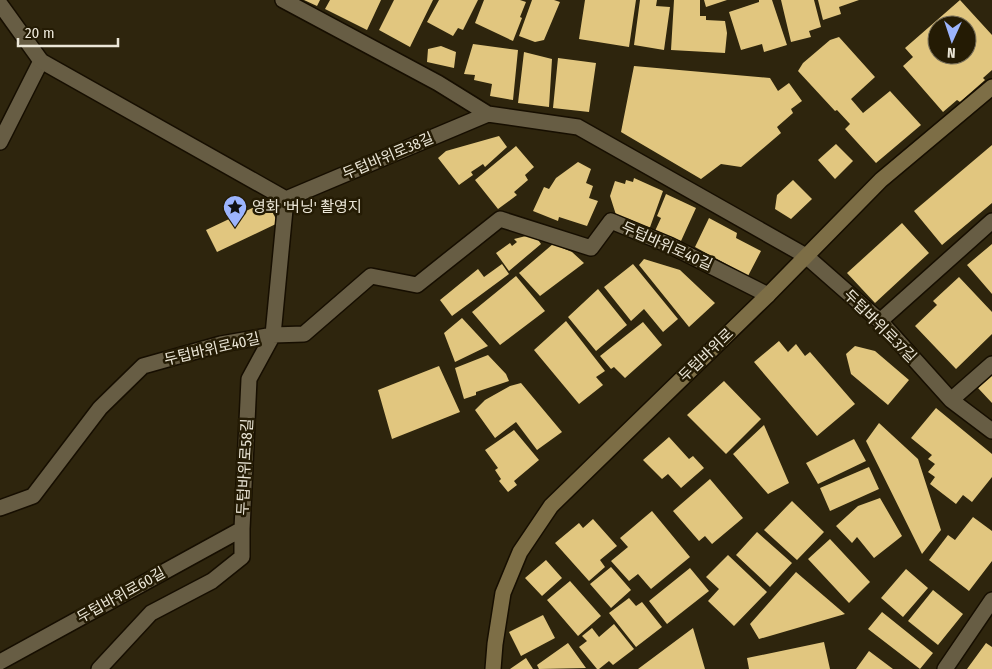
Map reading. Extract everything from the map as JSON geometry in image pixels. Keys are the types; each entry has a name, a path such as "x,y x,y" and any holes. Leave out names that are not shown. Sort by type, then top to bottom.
{"main road":[{"name":"두텁바위로","path":"493,669 503,593 520,552 551,506 768,295 881,180 992,87"}],"street":[{"path":"283,0 438,83 488,114 578,127 806,256"},
{"path":"0,4 42,62 286,199"},
{"path":"0,142 42,62"},
{"name":"두텁바위로38길","path":"286,199 488,114"},
{"name":"두텁바위로58길","path":"99,669 151,613 212,581 242,557 249,379 273,335 286,199"},
{"name":"두텁바위로40길","path":"0,508 33,496 100,408 142,366 221,344 273,335 304,334 371,276 417,285 500,219 591,248 611,221 669,245 768,295"},
{"path":"880,321 992,222"},
{"name":"두텁바위로37길","path":"806,256 880,321 950,400 992,431"},
{"path":"950,400 992,364"},
{"name":"두텁바위로60길","path":"0,662 242,529"},
{"path":"945,669 992,600"}],"building":[{"path":"304,0 320,0 317,6"},
{"path":"330,0 381,0 367,30 325,9"},
{"path":"394,0 433,0 410,47 379,30"},
{"path":"439,0 478,0 463,30 458,28 453,36 427,22"},
{"path":"484,0 520,0 526,2 513,41 475,23"},
{"path":"532,0 554,0 560,2 544,40 535,42 519,36"},
{"path":"585,0 636,0 629,47 579,39"},
{"path":"640,0 657,0 656,6 670,7 664,50 634,45"},
{"path":"674,0 700,0 700,16 706,16 706,20 725,21 727,33 725,53 671,50"},
{"path":"704,0 727,0 706,7"},
{"path":"759,0 772,0 787,45 764,52 762,44 741,50 729,12 759,2"},
{"path":"781,0 814,0 821,27 809,31 811,37 791,42"},
{"path":"818,0 859,0 839,7 841,14 823,20"},
{"path":"960,0 974,15 943,15"},
{"path":"977,19 992,35 992,70 983,78 985,80 960,102 957,100 943,112 903,66 913,57 905,48 927,29 927,65 977,65"},
{"path":"839,37 875,77 851,99 863,113 890,91 921,125 876,163 845,129 850,124 837,110 835,111 798,71 803,63 830,40"},
{"path":"473,44 518,50 513,100 490,96 492,84 474,80 475,75 464,74"},
{"path":"441,46 456,52 454,68 427,62 428,49"},
{"path":"524,52 552,59 549,107 518,103"},
{"path":"558,58 596,63 589,112 553,108"},
{"path":"634,66 770,78 778,91 789,83 802,101 791,109 793,113 777,127 781,133 741,167 721,164 701,179 621,132"},
{"path":"499,136 507,147 485,167 483,164 471,172 473,175 459,185 438,158 446,151"},
{"path":"836,144 853,161 835,179 818,160"},
{"path":"992,145 992,203 942,245 914,211"},
{"path":"516,146 534,167 525,175 528,180 514,192 517,195 498,209 475,180"},
{"path":"578,162 591,169 586,183 593,186 589,198 598,201 587,226 559,217 558,221 533,211 544,187 549,189 556,178"},
{"path":"634,178 663,191 649,230 617,218 610,196 615,181 625,184 626,180 633,182"},
{"path":"793,180 812,199 791,219 775,209 777,195"},
{"path":"666,194 696,208 681,241 655,231 661,218 657,216"},
{"path":"267,201 278,223 217,252 206,230"},
{"path":"709,218 737,233 736,238 761,251 748,276 695,247"},
{"path":"902,223 929,253 875,303 847,273"},
{"path":"534,234 541,244 509,271 496,253 510,243 512,246 517,242 514,239"},
{"path":"553,244 572,252 584,263 540,296 519,273"},
{"path":"992,244 992,294 967,265"},
{"path":"644,259 680,270 715,303 689,327 639,265"},
{"path":"502,264 509,274 452,316 440,300 478,269 484,277"},
{"path":"633,264 678,319 663,332 644,309 631,321 604,287"},
{"path":"516,276 545,311 500,345 472,312"},
{"path":"959,277 992,312 992,334 956,369 915,326 937,305 933,301"},
{"path":"598,289 627,325 596,351 568,317"},
{"path":"462,318 488,346 455,362 444,333"},
{"path":"566,321 605,371 596,377 603,385 579,404 534,350"},
{"path":"643,322 662,345 625,378 614,367 611,369 600,356"},
{"path":"779,341 788,352 796,344 805,356 810,352 855,404 817,436 754,362"},
{"path":"855,346 875,351 909,380 888,405 851,374 846,354"},
{"path":"488,355 506,374 509,381 476,392 476,395 464,399 455,368"},
{"path":"439,366 460,412 392,439 378,390"},
{"path":"992,375 992,403 978,388"},
{"path":"724,381 761,419 726,454 687,415"},
{"path":"521,383 562,432 537,450 516,422 495,438 475,410 485,400 510,386"},
{"path":"936,408 992,454 992,477 972,502 963,495 956,504 930,484 935,477 928,472 935,464 928,459 932,455 911,438"},
{"path":"879,423 918,459 941,530 922,554 866,441"},
{"path":"764,425 789,483 768,494 733,454"},
{"path":"514,430 539,460 514,481 517,485 508,492 499,481 501,479 495,470 498,468 485,450"},
{"path":"669,437 689,459 693,456 704,468 681,488 668,474 662,479 643,460"},
{"path":"854,439 866,461 818,484 806,463"},
{"path":"869,467 879,489 830,511 820,488"},
{"path":"710,479 743,518 712,544 705,536 699,541 673,511"},
{"path":"880,498 902,536 874,558 857,537 852,543 836,526 858,506"},
{"path":"792,501 824,532 797,560 764,530"},
{"path":"652,511 690,557 651,589 638,574 629,581 611,561 628,547 620,538"},
{"path":"973,517 992,531 992,561 969,591 929,560 948,535 955,540"},
{"path":"593,519 617,546 600,560 605,567 589,581 555,543 579,523 583,528"},
{"path":"757,532 792,563 770,587 736,555"},
{"path":"830,539 870,582 849,603 808,559"},
{"path":"728,555 767,592 734,626 708,601 719,589 706,577"},
{"path":"546,560 562,578 542,596 525,578"},
{"path":"611,567 631,590 611,608 590,584"},
{"path":"690,568 709,591 667,624 649,601"},
{"path":"906,569 928,588 903,617 881,598"},
{"path":"796,572 845,614 759,639 750,624"},
{"path":"570,581 601,616 578,636 547,600"},
{"path":"933,590 963,614 938,645 908,621"},
{"path":"629,598 636,606 642,602 662,627 636,647 609,613"},
{"path":"882,612 933,653 920,669 868,629"},
{"path":"543,615 555,638 521,656 509,632"},
{"path":"614,624 634,649 613,665 609,661 597,669 579,647 587,641 582,636 592,628 599,637"},
{"path":"693,628 705,669 638,669"},
{"path":"824,642 830,669 749,669 747,658"},
{"path":"568,643 586,668 539,669 537,665"},
{"path":"986,643 992,647 992,669 967,669"},
{"path":"869,651 893,669 856,669"},
{"path":"526,658 533,669 510,669"}],"place":[{"name":"영화 '버닝' 촬영지","path":"235,228"}]}
